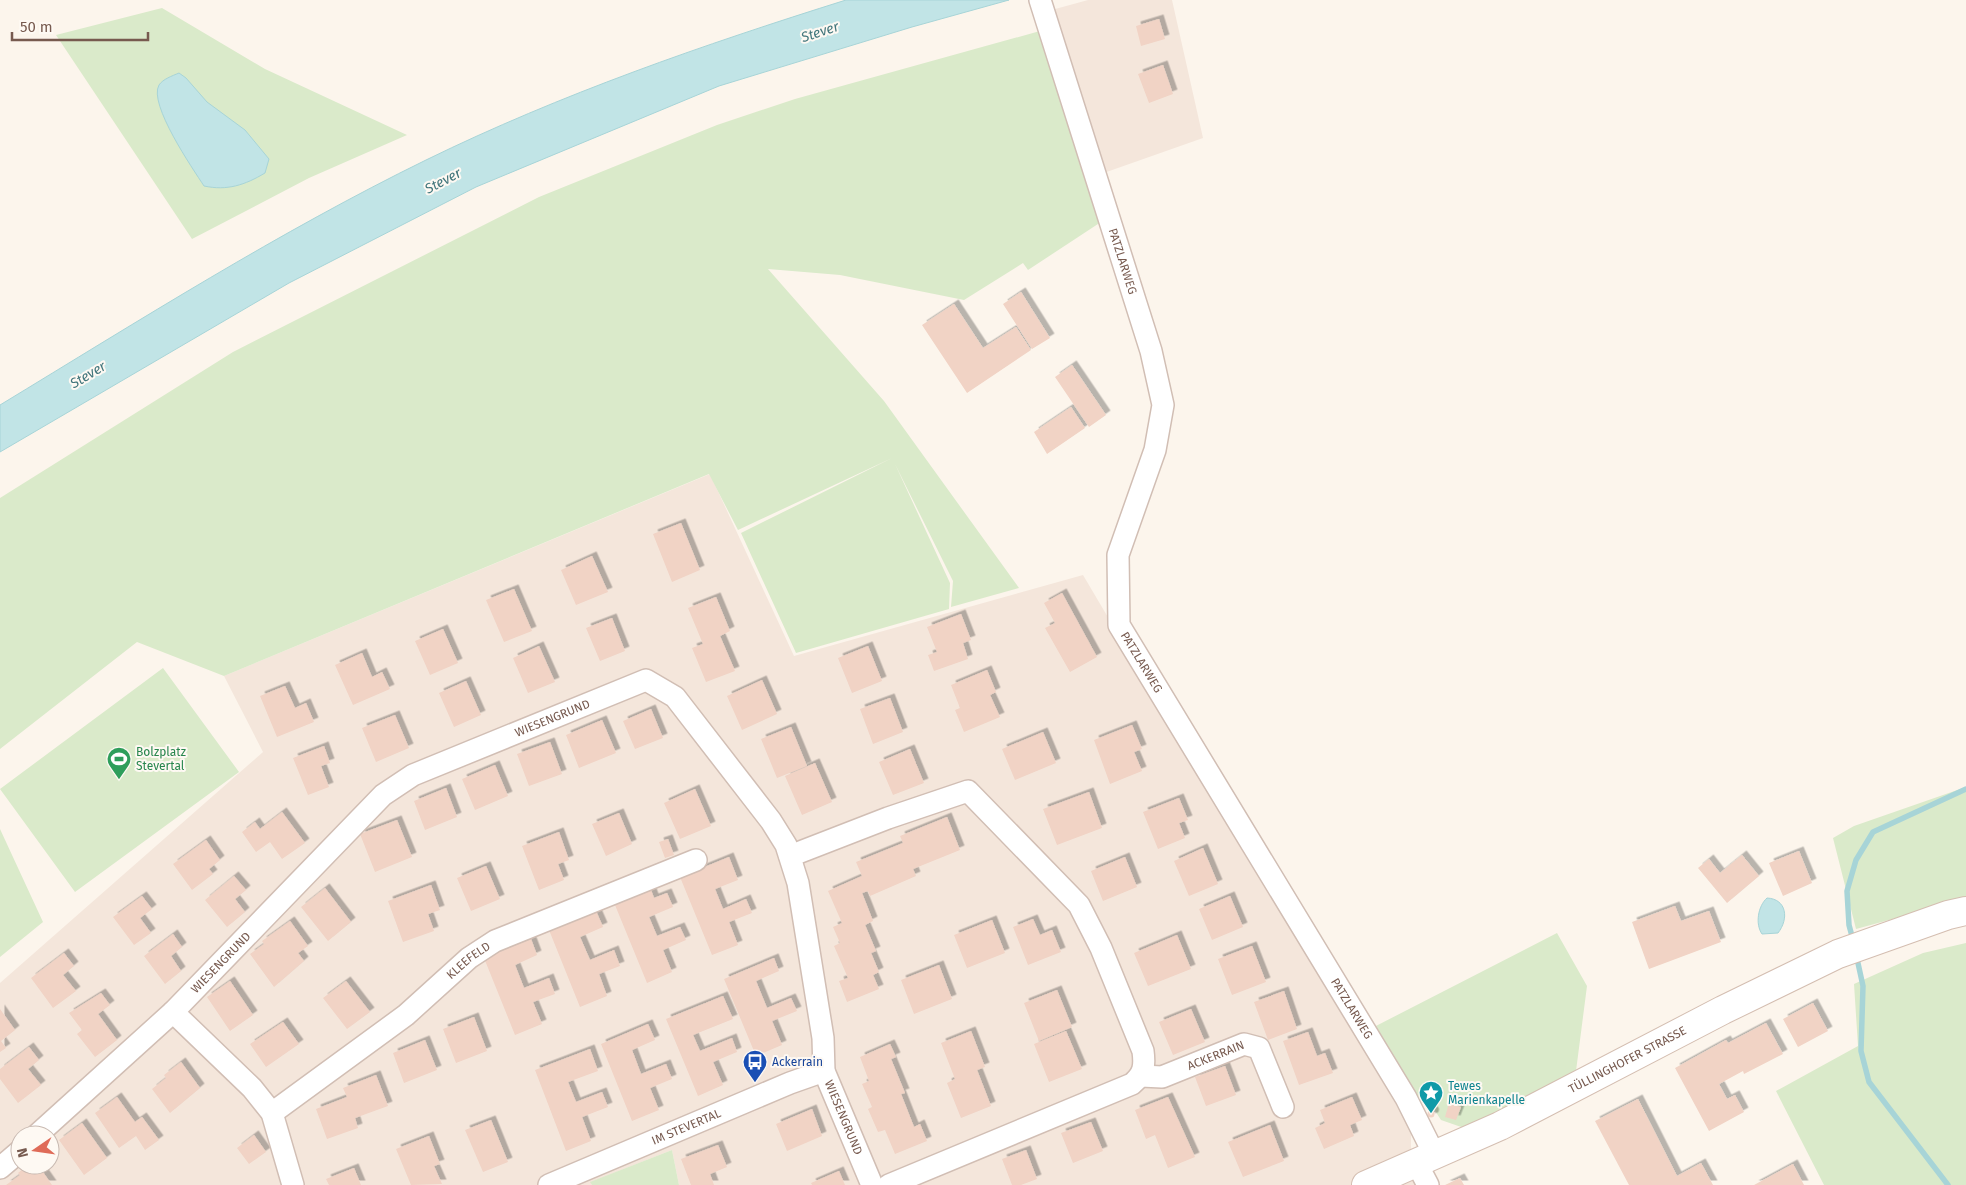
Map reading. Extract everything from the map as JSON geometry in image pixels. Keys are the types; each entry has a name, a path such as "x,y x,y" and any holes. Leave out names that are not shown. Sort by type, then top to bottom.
{"main road":[{"name":"TÜLLINGHOFER STRASSE","path":"1366,1185 1426,1168 1500,1126 1706,1019 1838,954 1871,941 1966,911"}],"street":[{"name":"PATZLARWEG","path":"1041,5 1151,351 1163,405 1156,450 1118,555 1119,625 1406,1098 1426,1168"},
{"name":"WIESENGRUND","path":"48,1125 173,1012 383,795 413,775 646,680 675,698 771,820 790,856 798,884 823,1038 824,1071 872,1185"},
{"path":"790,856 888,818 968,791 1079,905 1101,948 1143,1051 1144,1064 1141,1076 1132,1084 889,1185"},
{"name":"KLEEFELD","path":"272,1114 406,1015 469,958 495,940 696,860"},
{"path":"173,1012 252,1088 272,1114 293,1185"},
{"name":"ACKERRAIN","path":"1141,1076 1162,1077 1244,1044 1259,1048 1284,1107"},
{"name":"IM STEVERTAL","path":"549,1185 790,1083 824,1071"},
{"path":"0,1168 10,1159"}],"shaded area":[{"path":"1088,0 1172,0 1203,138 1098,175 1048,11"},
{"path":"710,474 794,656 1083,575 1411,1130 1411,1164 1422,1185 679,1185 672,1150 591,1182 592,1185 0,1185 0,983 263,752 224,676"}],"green space":[{"path":"162,8 265,69 407,135 309,178 192,239 56,35"},
{"path":"1040,31 1101,222 1028,270 1023,263 964,300 840,275 768,269 884,401 1019,588 951,607 953,581 895,464 950,583 949,609 796,653 741,533 892,458 738,530 709,474 224,676 137,642 0,749 0,498 233,352 539,197 717,125 795,99"},
{"name":"Bolzplatz Stevertal","path":"163,668 239,772 75,892 0,789"},
{"path":"1966,787 1966,899 1856,929 1833,838 1854,826"},
{"path":"0,829 43,922 0,957"},
{"path":"1557,933 1587,986 1576,1071 1467,1129 1441,1120 1432,1106 1413,1097 1372,1028"},
{"path":"1966,943 1966,1185 1824,1185 1776,1091 1858,1046 1854,984 1923,953"},
{"path":"672,1150 679,1185 592,1185 590,1182"}],"water":[{"name":"Stever","path":"846,0 1009,0 912,27 719,86 476,187 289,283 0,452 0,405 210,278 371,188 477,136 581,92 686,53"},
{"path":"179,73 186,78 207,102 245,130 269,159 265,173 236,186 220,188 204,186 173,136 157,94 159,85 165,79"},
{"path":"1767,898 1779,902 1784,911 1784,922 1778,933 1762,934 1760,930 1758,920 1760,910"}],"building":[{"path":"1159,19 1165,39 1141,46 1136,26"},
{"path":"1163,65 1173,94 1149,103 1138,74"},
{"path":"1021,292 1050,338 1032,349 1003,304"},
{"path":"954,304 983,348 1016,327 1031,350 967,393 922,325"},
{"path":"1072,365 1106,415 1089,427 1055,377"},
{"path":"1071,407 1085,428 1047,454 1034,432"},
{"path":"681,523 700,570 672,582 653,534"},
{"path":"592,556 608,592 576,605 561,570"},
{"path":"514,589 532,631 504,642 486,600"},
{"path":"1062,593 1097,657 1070,672 1045,628 1055,623 1044,603"},
{"path":"716,597 730,631 720,636 735,671 706,682 692,648 703,644 688,608"},
{"path":"961,614 971,640 963,643 968,659 934,671 928,655 937,652 927,627"},
{"path":"612,618 625,651 600,661 586,628"},
{"path":"443,629 458,663 430,675 415,641"},
{"path":"539,646 555,682 528,693 513,658"},
{"path":"868,646 882,681 852,693 838,658"},
{"path":"362,653 372,677 382,672 390,689 353,705 335,665"},
{"path":"987,670 996,692 990,695 1000,717 964,732 955,710 960,708 951,685"},
{"path":"762,680 777,714 742,730 727,696"},
{"path":"466,681 481,715 454,727 439,693"},
{"path":"285,686 295,708 306,703 314,722 277,737 260,696"},
{"path":"890,698 903,732 873,744 860,709"},
{"path":"651,709 663,738 635,749 623,721"},
{"path":"395,715 409,748 376,762 362,728"},
{"path":"602,720 616,753 579,768 566,735"},
{"path":"1132,725 1142,749 1134,752 1142,771 1110,784 1094,740"},
{"path":"791,727 807,766 777,778 761,739"},
{"path":"1043,732 1056,763 1015,780 1002,749"},
{"path":"550,742 562,774 529,786 517,754"},
{"path":"324,746 330,763 321,766 329,787 308,795 293,758"},
{"path":"910,749 924,783 893,795 879,762"},
{"path":"815,763 832,802 802,815 785,776"},
{"path":"495,765 508,796 475,810 462,779"},
{"path":"446,788 457,817 425,830 414,801"},
{"path":"695,789 711,826 680,839 664,803"},
{"path":"1089,792 1102,828 1057,845 1043,809"},
{"path":"1179,798 1188,820 1179,823 1185,838 1158,849 1143,812"},
{"path":"282,812 305,843 282,859 270,842 256,852 242,832 255,822 260,829"},
{"path":"619,813 632,844 606,856 592,824"},
{"path":"947,817 960,850 913,869 916,876 870,896 868,891 862,893 873,921 865,925 876,951 871,953 879,972 873,975 879,989 847,1002 839,981 848,978 834,946 840,943 833,927 842,923 828,891 862,876 856,862 903,843 900,836"},
{"path":"397,820 412,857 375,872 360,834"},
{"path":"559,832 569,860 558,864 564,880 539,890 522,846"},
{"path":"668,839 674,855 665,858 659,842"},
{"path":"206,840 220,860 209,869 213,874 192,890 173,864"},
{"path":"1203,848 1218,884 1189,896 1174,861"},
{"path":"1799,851 1812,883 1783,896 1769,863"},
{"path":"1742,855 1759,876 1727,903 1698,868 1709,859 1720,873"},
{"path":"729,857 738,880 715,889 723,909 746,899 752,913 729,922 738,945 712,955 680,877"},
{"path":"1125,857 1137,887 1103,901 1091,871"},
{"path":"486,866 500,899 471,911 457,878"},
{"path":"234,876 246,890 235,899 245,912 227,927 205,900"},
{"path":"431,885 440,910 428,914 434,931 403,942 388,901"},
{"path":"325,888 351,922 328,941 301,907"},
{"path":"651,890 654,898 667,893 673,907 649,917 657,936 680,927 686,940 663,950 672,972 647,983 615,905"},
{"path":"142,896 152,909 140,918 151,933 134,945 113,917"},
{"path":"1230,896 1243,927 1212,940 1199,909"},
{"path":"1675,906 1681,921 1709,911 1721,942 1649,969 1632,922"},
{"path":"596,911 603,927 580,937 590,960 614,950 620,966 599,974 607,996 580,1007 549,930"},
{"path":"1033,919 1040,935 1052,930 1061,952 1028,965 1013,927"},
{"path":"992,920 1005,953 967,968 954,935"},
{"path":"290,921 308,946 298,953 304,961 274,987 250,954 264,944 262,941"},
{"path":"173,934 182,947 171,956 181,971 165,984 144,956"},
{"path":"1177,935 1191,969 1148,986 1134,953"},
{"path":"531,939 537,955 515,965 524,988 549,978 555,994 533,1002 542,1024 515,1035 484,958"},
{"path":"1252,946 1266,982 1232,995 1218,959"},
{"path":"64,953 74,966 63,975 76,991 53,1008 31,978"},
{"path":"774,958 779,971 756,981 767,1008 791,998 797,1011 772,1021 782,1045 756,1056 724,979"},
{"path":"939,965 952,999 914,1014 901,980"},
{"path":"230,981 253,1015 230,1031 207,997"},
{"path":"346,981 370,1012 347,1029 323,998"},
{"path":"1057,990 1072,1027 1039,1041 1024,1003"},
{"path":"1284,991 1297,1029 1268,1040 1254,1002"},
{"path":"101,993 110,1005 98,1014 117,1040 95,1057 77,1034 82,1030 69,1013"},
{"path":"723,996 733,1019 693,1035 700,1051 732,1038 737,1052 713,1062 723,1085 698,1096 666,1019"},
{"path":"1813,1003 1828,1031 1798,1047 1783,1019"},
{"path":"0,1009 15,1030 1,1041 6,1048 0,1052"},
{"path":"1191,1009 1205,1042 1173,1055 1159,1022"},
{"path":"474,1017 487,1051 456,1063 443,1029"},
{"path":"283,1022 299,1044 266,1067 250,1044"},
{"path":"1766,1023 1783,1054 1744,1074 1743,1071 1719,1084 1727,1099 1735,1095 1744,1112 1709,1131 1675,1068 1726,1040 1728,1043"},
{"path":"648,1024 655,1040 632,1050 641,1074 666,1064 672,1079 650,1088 659,1110 632,1121 601,1044"},
{"path":"971,1031 985,1067 977,1070 991,1106 961,1118 947,1083 955,1079 941,1043"},
{"path":"1066,1031 1082,1069 1049,1082 1034,1044"},
{"path":"1308,1032 1317,1056 1325,1053 1333,1073 1299,1085 1283,1041"},
{"path":"425,1040 437,1070 404,1083 393,1053"},
{"path":"890,1044 896,1057 891,1059 905,1093 901,1094 914,1127 920,1124 927,1141 895,1154 885,1130 878,1132 868,1109 872,1107 862,1084 869,1081 860,1057"},
{"path":"29,1047 39,1060 28,1069 41,1085 18,1103 0,1079 0,1069"},
{"path":"590,1049 598,1071 568,1082 576,1102 602,1092 608,1107 582,1117 591,1141 566,1151 535,1070"},
{"path":"181,1062 200,1088 170,1113 152,1089 166,1078 164,1075"},
{"path":"1225,1066 1236,1095 1206,1106 1195,1077"},
{"path":"376,1075 388,1106 355,1118 358,1128 327,1139 316,1109 347,1097 343,1088"},
{"path":"117,1097 135,1122 142,1117 159,1140 145,1150 136,1136 119,1148 95,1113"},
{"path":"1168,1097 1195,1157 1168,1168 1155,1135 1146,1139 1135,1110"},
{"path":"1352,1097 1362,1120 1350,1125 1354,1136 1324,1149 1315,1128 1325,1123 1320,1110"},
{"path":"1638,1099 1677,1176 1701,1163 1713,1185 1629,1185 1595,1121"},
{"path":"1449,1103 1461,1107 1456,1120 1445,1117"},
{"path":"812,1109 822,1136 787,1151 776,1124"},
{"path":"1431,1110 1435,1114 1431,1118 1427,1114"},
{"path":"491,1120 508,1162 483,1172 465,1130"},
{"path":"1091,1122 1103,1151 1073,1163 1061,1133"},
{"path":"82,1123 107,1158 84,1175 60,1139"},
{"path":"1270,1125 1284,1161 1243,1177 1228,1142"},
{"path":"254,1135 266,1152 249,1164 237,1148"},
{"path":"429,1136 440,1164 434,1166 442,1184 411,1185 396,1149"},
{"path":"718,1145 727,1167 710,1174 714,1185 691,1185 681,1159"},
{"path":"1026,1150 1037,1179 1021,1185 1012,1185 1002,1159"},
{"path":"1793,1164 1804,1185 1754,1185"},
{"path":"354,1168 361,1185 329,1185 326,1179"},
{"path":"839,1171 845,1185 812,1185 811,1183"},
{"path":"20,1175 45,1175 52,1185 6,1185"},
{"path":"1460,1178 1464,1185 1445,1185"}],"waterway":[{"path":"1853,940 1849,925 1847,891 1856,860 1873,832 1966,789"},
{"path":"1856,954 1863,986 1861,1051 1869,1082 1948,1185"}],"place":[{"name":"Bolzplatz Stevertal","path":"119,780"},
{"name":"Ackerrain","path":"755,1083"},
{"name":"Tewes Marienkapelle","path":"1431,1114"}]}
